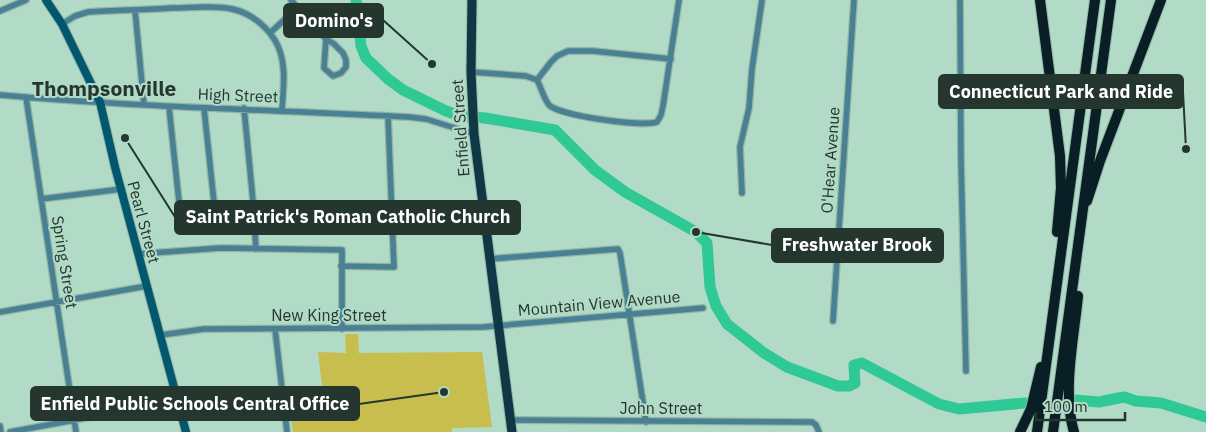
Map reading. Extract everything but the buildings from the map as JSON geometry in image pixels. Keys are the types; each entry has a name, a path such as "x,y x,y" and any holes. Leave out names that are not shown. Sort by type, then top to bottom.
{"highway":[{"path":"1032,0 1042,16"},
{"path":"1040,0 1060,156 1061,188 1057,236 1060,258"},
{"path":"1037,432 1095,0"},
{"path":"1053,432 1111,0"},
{"path":"1083,208 1091,193 1100,161 1161,0"},
{"path":"1074,274 1078,296 1068,401 1074,432"},
{"path":"1020,432 1031,408 1039,372 1047,356"}],"main road":[{"name":"Enfield Street","path":"472,0 471,72 473,124 512,432"}],"street":[{"path":"0,11 26,0"},
{"name":"Pearl Street","path":"46,0 62,24 100,102 138,254 186,432"},
{"path":"291,0 345,57 346,67 339,75 334,76 324,68 326,39"},
{"path":"471,72 526,76 537,80 549,105 564,113 652,124 660,120 662,115 679,0"},
{"path":"742,193 740,147 749,108 752,68 762,0"},
{"name":"O'Hear Avenue","path":"833,321 854,0"},
{"path":"960,0 961,160 966,372"},
{"path":"62,24 75,16 88,12 208,7 234,9 254,18 270,33 278,46 284,76 282,111"},
{"path":"270,33 297,8"},
{"path":"135,10 144,105"},
{"path":"537,80 557,56 568,51 593,51 671,60"},
{"name":"High Street","path":"0,95 144,105 244,108 426,119 474,134"},
{"name":"Spring Street","path":"26,97 76,432"},
{"path":"169,106 180,211"},
{"path":"204,108 214,202"},
{"path":"244,108 254,201 256,249"},
{"path":"341,266 394,267 388,116"},
{"path":"41,199 122,189"},
{"path":"489,259 618,248 646,422"},
{"path":"138,254 201,249 342,250 342,329"},
{"path":"0,312 147,286"},
{"name":"Mountain View Avenue","path":"498,326 703,308"},
{"name":"New King Street","path":"161,335 204,329 498,326"},
{"path":"275,329 287,432"},
{"path":"10,432 177,400"},
{"name":"John Street","path":"510,420 812,422 816,425 819,432"},
{"path":"0,426 0,432"}],"shaded area":[{"path":"345,334 358,334 359,353 482,352 492,427 452,428 452,432 293,432 290,406 324,402 318,352 346,353"}],"waterway":[{"path":"356,0 361,46 366,58 403,90 460,116 485,118 555,130 595,170 625,192 696,232 707,243 710,287 716,306 727,324 764,353 787,367 838,386 849,386 855,383 854,365 862,363 939,404 959,409 1025,403"},
{"path":"1075,400 1099,402 1124,397 1136,401 1161,403 1206,417"}],"place":[{"name":"Domino's","path":"432,64"},
{"name":"Saint Patrick's Roman Catholic Church","path":"125,138"},
{"name":"Connecticut Park and Ride","path":"1186,149"},
{"name":"Freshwater Brook","path":"696,232"},
{"name":"Enfield Public Schools Central Office","path":"444,392"}],"district":[{"name":"Thompsonville","path":"104,89"}]}
